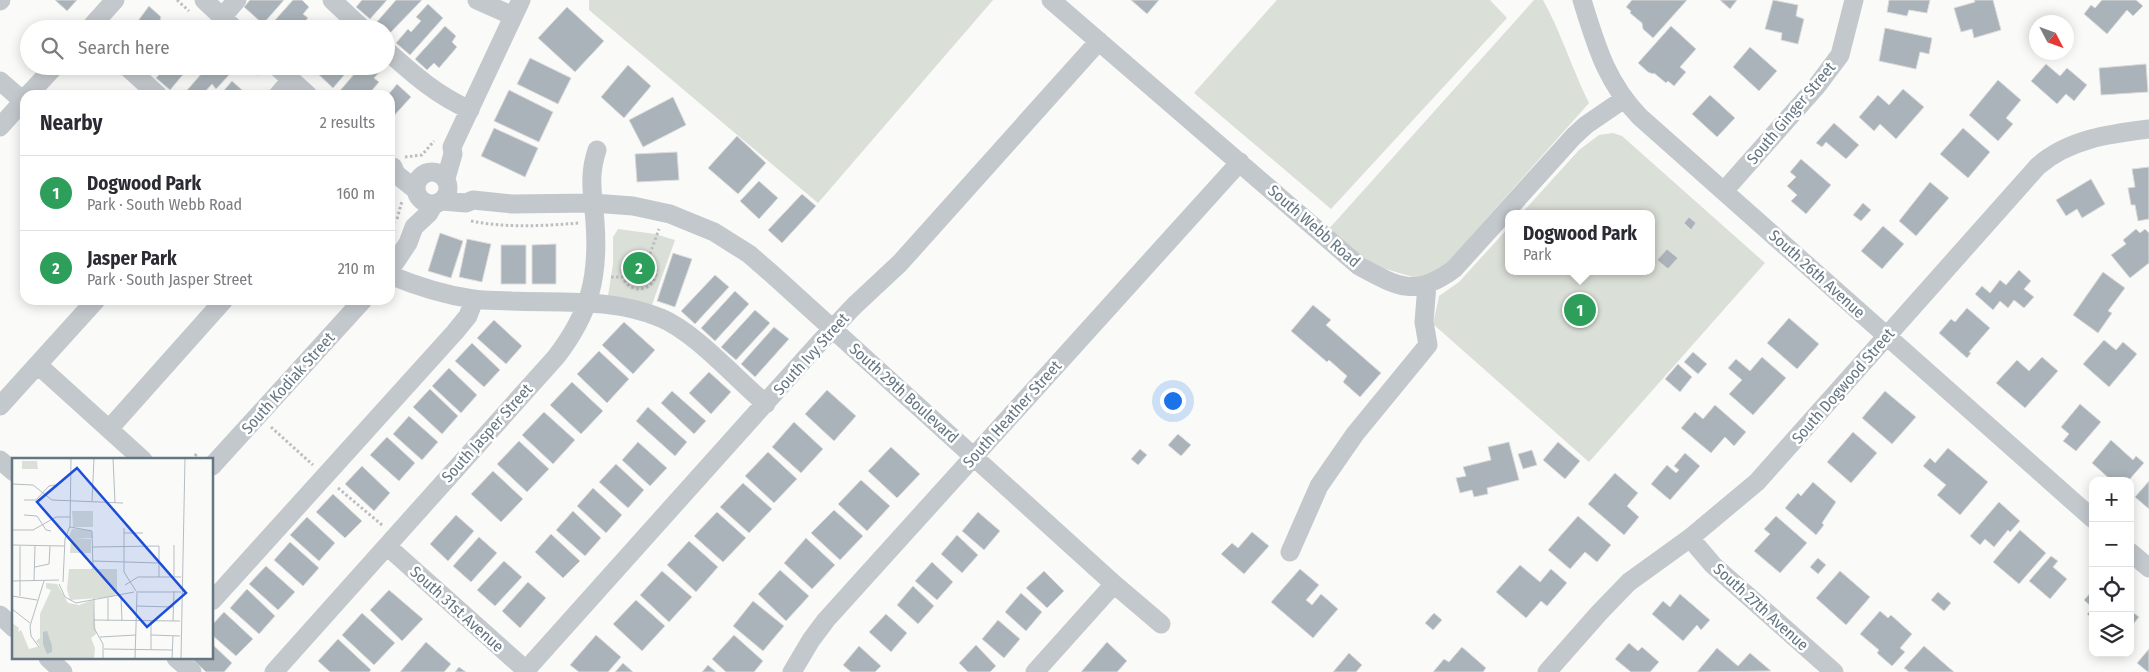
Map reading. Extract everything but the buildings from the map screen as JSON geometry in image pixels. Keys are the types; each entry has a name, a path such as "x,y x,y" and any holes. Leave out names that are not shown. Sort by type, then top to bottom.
{"street":[{"path":"97,20 115,0"},
{"path":"204,0 226,20"},
{"path":"230,20 237,0"},
{"path":"332,0 353,20"},
{"path":"395,262 408,243 410,225 426,183 446,150 452,147 517,8 477,0"},
{"name":"South Webb Road","path":"1051,0 1359,266 1396,285 1414,288 1442,279 1454,269 1505,212"},
{"name":"South 26th Avenue","path":"1582,0 1606,69 1624,99 1640,117 2089,515"},
{"name":"South Ginger Street","path":"1724,191 1816,87 1840,55 1854,0"},
{"name":"South Ivy Street","path":"527,671 832,329 900,263 1099,41"},
{"path":"395,58 425,85 445,98 470,110"},
{"path":"32,90 47,75"},
{"path":"136,75 152,90"},
{"path":"286,75 302,90"},
{"path":"282,90 291,80"},
{"path":"0,81 20,95"},
{"name":"South Webb Road","path":"1507,210 1574,136 1624,99"},
{"path":"0,127 20,104"},
{"name":"South Dogwood Street","path":"1547,672 1629,582 1690,538 1757,482 2009,197 2050,156 2063,148 2110,134 2149,129"},
{"name":"South Jasper Street","path":"274,672 556,357 577,328 588,303 596,260 590,176 597,150"},
{"name":"South Heather Street","path":"792,672 811,640 826,620 1240,162"},
{"name":"South 29th Boulevard","path":"395,167 400,166 426,183 473,200 512,204 593,203 633,206 670,214 714,232 749,254 975,456 1114,584 1161,624"},
{"path":"426,183 422,200 438,203"},
{"path":"410,225 429,213 448,193 426,183"},
{"name":"South 29th Boulevard","path":"438,203 466,203 473,200"},
{"path":"395,277 411,284 474,300 588,303 638,310 663,319 684,331 766,404"},
{"path":"1290,552 1319,486 1355,434 1428,345 1424,322 1427,285"},
{"path":"214,599 455,332 468,316 474,300"},
{"path":"0,406 92,305"},
{"path":"109,429 220,305"},
{"name":"South Kodiak Street","path":"214,464 358,305"},
{"path":"38,365 141,458"},
{"path":"0,460 12,470"},
{"name":"South 27th Avenue","path":"1690,538 1713,564 1834,672"},
{"name":"South 31st Avenue","path":"392,540 527,671"},
{"path":"2134,555 2149,568"},
{"path":"1036,672 1114,584"},
{"path":"0,615 12,626"},
{"path":"50,660 63,672"},
{"path":"178,660 192,672"}],"path":[{"path":"395,222 402,201 426,183"},
{"path":"397,219 410,225"},
{"path":"466,220 488,224 538,226 583,223"},
{"path":"652,228 667,232"},
{"path":"647,258 659,229"},
{"path":"631,257 647,258 651,261 656,271 655,277 649,286 644,288 628,286 623,277 623,265 631,257"},
{"path":"610,277 623,277"},
{"path":"268,425 381,526 384,523 392,540"}],"shaded area":[{"path":"589,0 993,0 818,203 589,10"},
{"path":"1277,0 1490,0 1507,18 1331,209 1194,93"},
{"path":"1534,0 1543,0 1589,103 1441,270 1416,278 1369,264 1327,231"},
{"path":"1613,133 1622,136 1765,263 1589,462 1433,324 1439,296 1459,282 1505,231 1505,275 1655,275 1655,210 1525,210 1579,150 1599,135"},
{"path":"618,229 655,234 675,240 652,305 608,296 613,264 613,237"}],"place":[{"name":"Jasper Park","path":"639,268"},
{"name":"Dogwood Park","path":"1580,310"}]}
